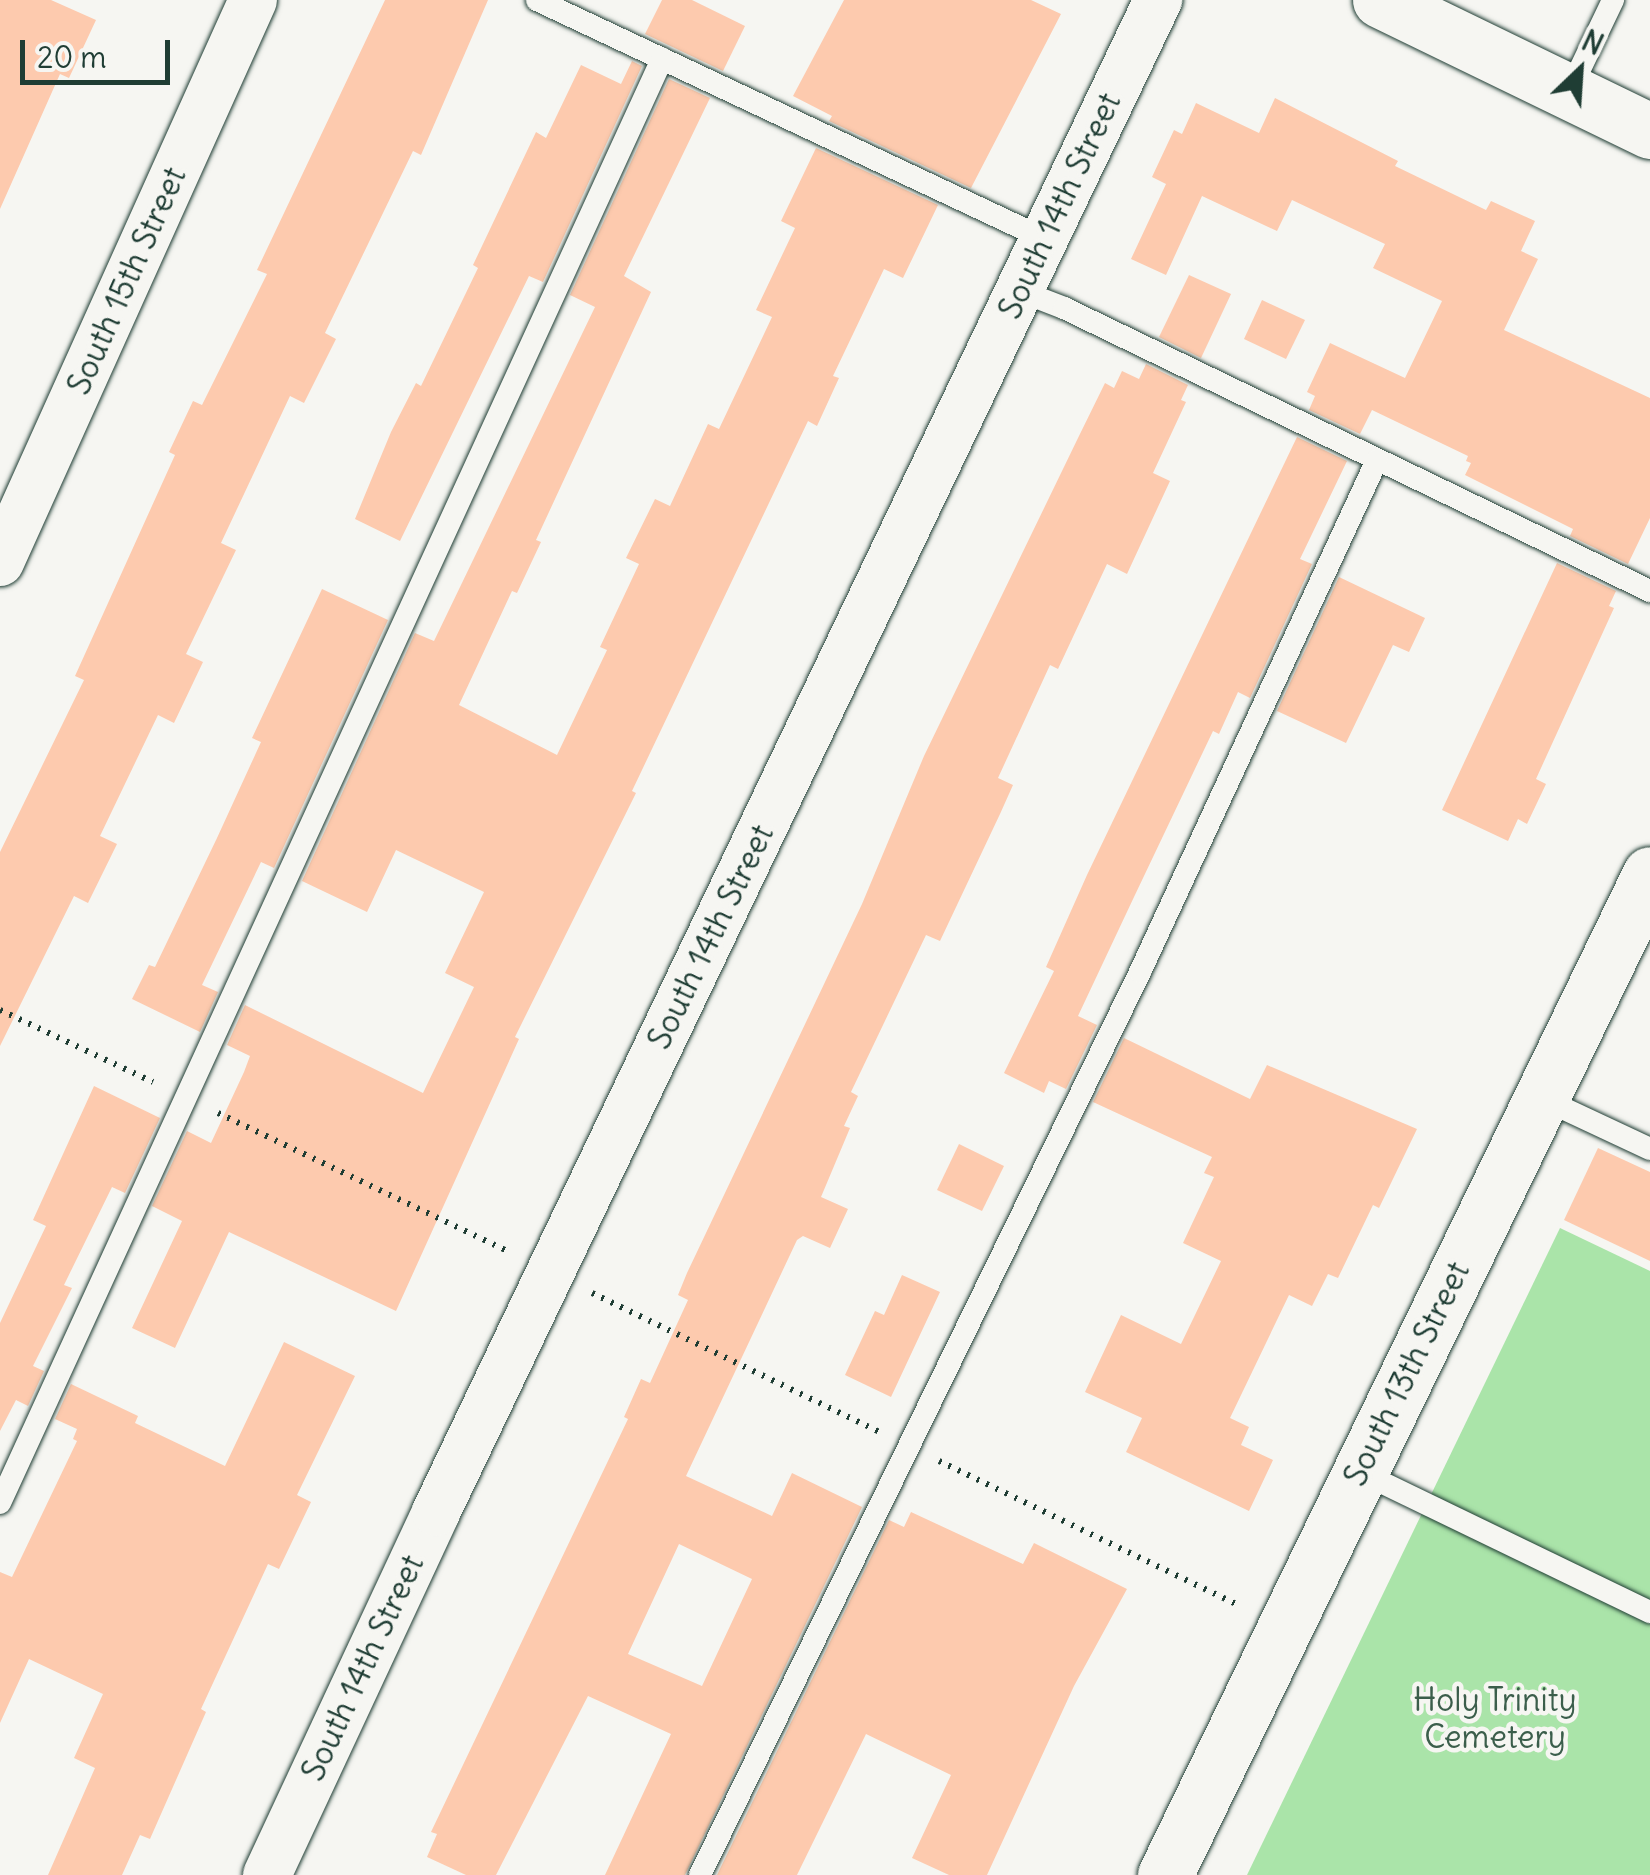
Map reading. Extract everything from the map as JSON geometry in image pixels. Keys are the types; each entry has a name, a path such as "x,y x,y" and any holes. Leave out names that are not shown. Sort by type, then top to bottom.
{"street":[{"name":"South 15th Street","path":"0,562 253,0"},
{"name":"South 14th Street","path":"268,1875 550,1272 1158,0"},
{"path":"1380,0 1650,130"},
{"name":"South 13th Street","path":"1165,1875 1650,874"}],"lane":[{"path":"537,0 1045,239"},
{"path":"1569,92 1613,0"},
{"path":"0,1503 662,59"},
{"path":"1020,291 1650,591"},
{"path":"700,1875 1140,972 1377,460"},
{"path":"1541,1098 1650,1149"},
{"path":"1360,1472 1650,1612"}],"path":[{"path":"0,1010 1285,1627"}],"green space":[{"name":"Holy Trinity Cemetery","path":"1560,1228 1650,1271 1650,1875 1247,1875"}],"building":[{"path":"0,0 51,0 96,20 69,78 60,74 0,209"},
{"path":"385,0 488,0 421,155 413,151 325,333 336,339 304,403 290,396 221,543 236,550 186,654 203,662 174,723 158,715 100,836 117,844 88,903 74,896 0,1046 0,852 84,680 75,676 175,455 169,452 193,401 202,405 267,274 257,270"},
{"path":"662,0 692,0 745,26 723,71 645,34"},
{"path":"844,0 1031,0 1061,14 971,188 829,121 832,116 793,96"},
{"path":"632,61 642,66 543,282 529,276 400,541 355,519 391,432 416,383 421,386 478,268 473,265 536,132 546,138 581,65 621,84"},
{"path":"669,79 710,98 624,276 651,292 536,540 541,542 517,593 512,591 459,705 557,755 607,650 600,647 639,564 626,558 655,499 670,506 708,424 719,429 772,317 756,310 795,228 781,221 816,148 938,205 903,278 884,269 833,376 839,378 817,426 808,421 632,791 636,793 515,1037 519,1039 396,1311 229,1232 175,1348 132,1328 182,1221 152,1206 187,1131 211,1143 244,1072 250,1056 227,1045 245,1005 423,1093 474,987 445,973 484,892 396,850 367,912 302,881 415,633 434,641 595,307 570,295"},
{"path":"1275,98 1398,161 1395,166 1486,210 1491,201 1535,221 1521,251 1538,259 1504,330 1650,398 1650,518 1628,564 1570,536 1573,529 1465,475 1471,463 1466,461 1468,456 1372,410 1360,434 1309,410 1315,396 1307,392 1330,343 1405,378 1442,301 1373,268 1385,244 1292,200 1277,231 1202,196 1166,275 1131,259 1166,184 1152,177 1174,130 1182,134 1196,103 1259,133"},
{"path":"1189,275 1231,294 1201,358 1159,337"},
{"path":"1262,300 1305,320 1286,359 1244,339"},
{"path":"1146,364 1188,385 1181,400 1186,402 1153,473 1170,481 1127,574 1107,564 1058,669 1050,665 998,778 1013,785 1000,814 940,941 926,935 851,1092 858,1096 844,1126 850,1128 821,1197 848,1209 830,1248 803,1236 797,1240 686,1476 772,1516 792,1473 862,1507 685,1875 605,1875 671,1734 588,1696 496,1875 466,1875 427,1857 437,1834 431,1832 628,1419 624,1417 641,1379 650,1383 688,1300 678,1295 687,1273 862,904 924,756 1105,383 1114,388 1122,371 1139,379","holes":["679,1544 752,1579 702,1686 628,1654"]},
{"path":"1297,437 1347,461 1300,559 1312,564 1250,698 1238,692 1219,734 1213,731 1078,1016 1097,1025 1066,1089 1049,1081 1044,1093 1004,1073 1054,971 1046,967 1087,875"},
{"path":"1557,563 1616,591 1609,606 1614,608 1536,779 1546,784 1527,824 1518,819 1508,841 1442,810"},
{"path":"1339,577 1425,618 1409,652 1393,645 1346,743 1277,711"},
{"path":"322,589 388,620 274,868 261,862 202,985 218,992 200,1032 132,999 149,965 155,967 217,838 261,742 252,738"},
{"path":"1124,1038 1250,1099 1267,1065 1417,1129 1379,1208 1373,1205 1338,1278 1328,1274 1312,1306 1289,1295 1230,1418 1249,1427 1241,1445 1273,1460 1249,1511 1126,1452 1142,1418 1085,1392 1121,1315 1181,1344 1221,1261 1183,1243 1214,1177 1204,1173 1212,1157 1093,1102"},
{"path":"94,1086 160,1118 125,1193 112,1187 64,1285 72,1288 33,1366 44,1371 28,1406 16,1400 0,1431 0,1323 46,1226 33,1220"},
{"path":"959,1144 1004,1166 982,1211 937,1190"},
{"path":"1598,1148 1650,1172 1650,1261 1564,1220"},
{"path":"902,1275 940,1292 891,1397 845,1375 875,1311 884,1315"},
{"path":"284,1342 355,1376 297,1495 311,1502 279,1569 268,1564 201,1709 206,1712 150,1839 140,1835 122,1875 48,1875 95,1768 74,1758 103,1694 29,1659 0,1723 0,1572 12,1577 77,1441 73,1439 77,1429 55,1419 71,1384 138,1416 135,1423 225,1466"},
{"path":"911,1512 1023,1564 1034,1543 1127,1589 1074,1686 987,1875 949,1875 912,1858 951,1775 866,1734 797,1875 717,1875 889,1520 904,1527"}]}
